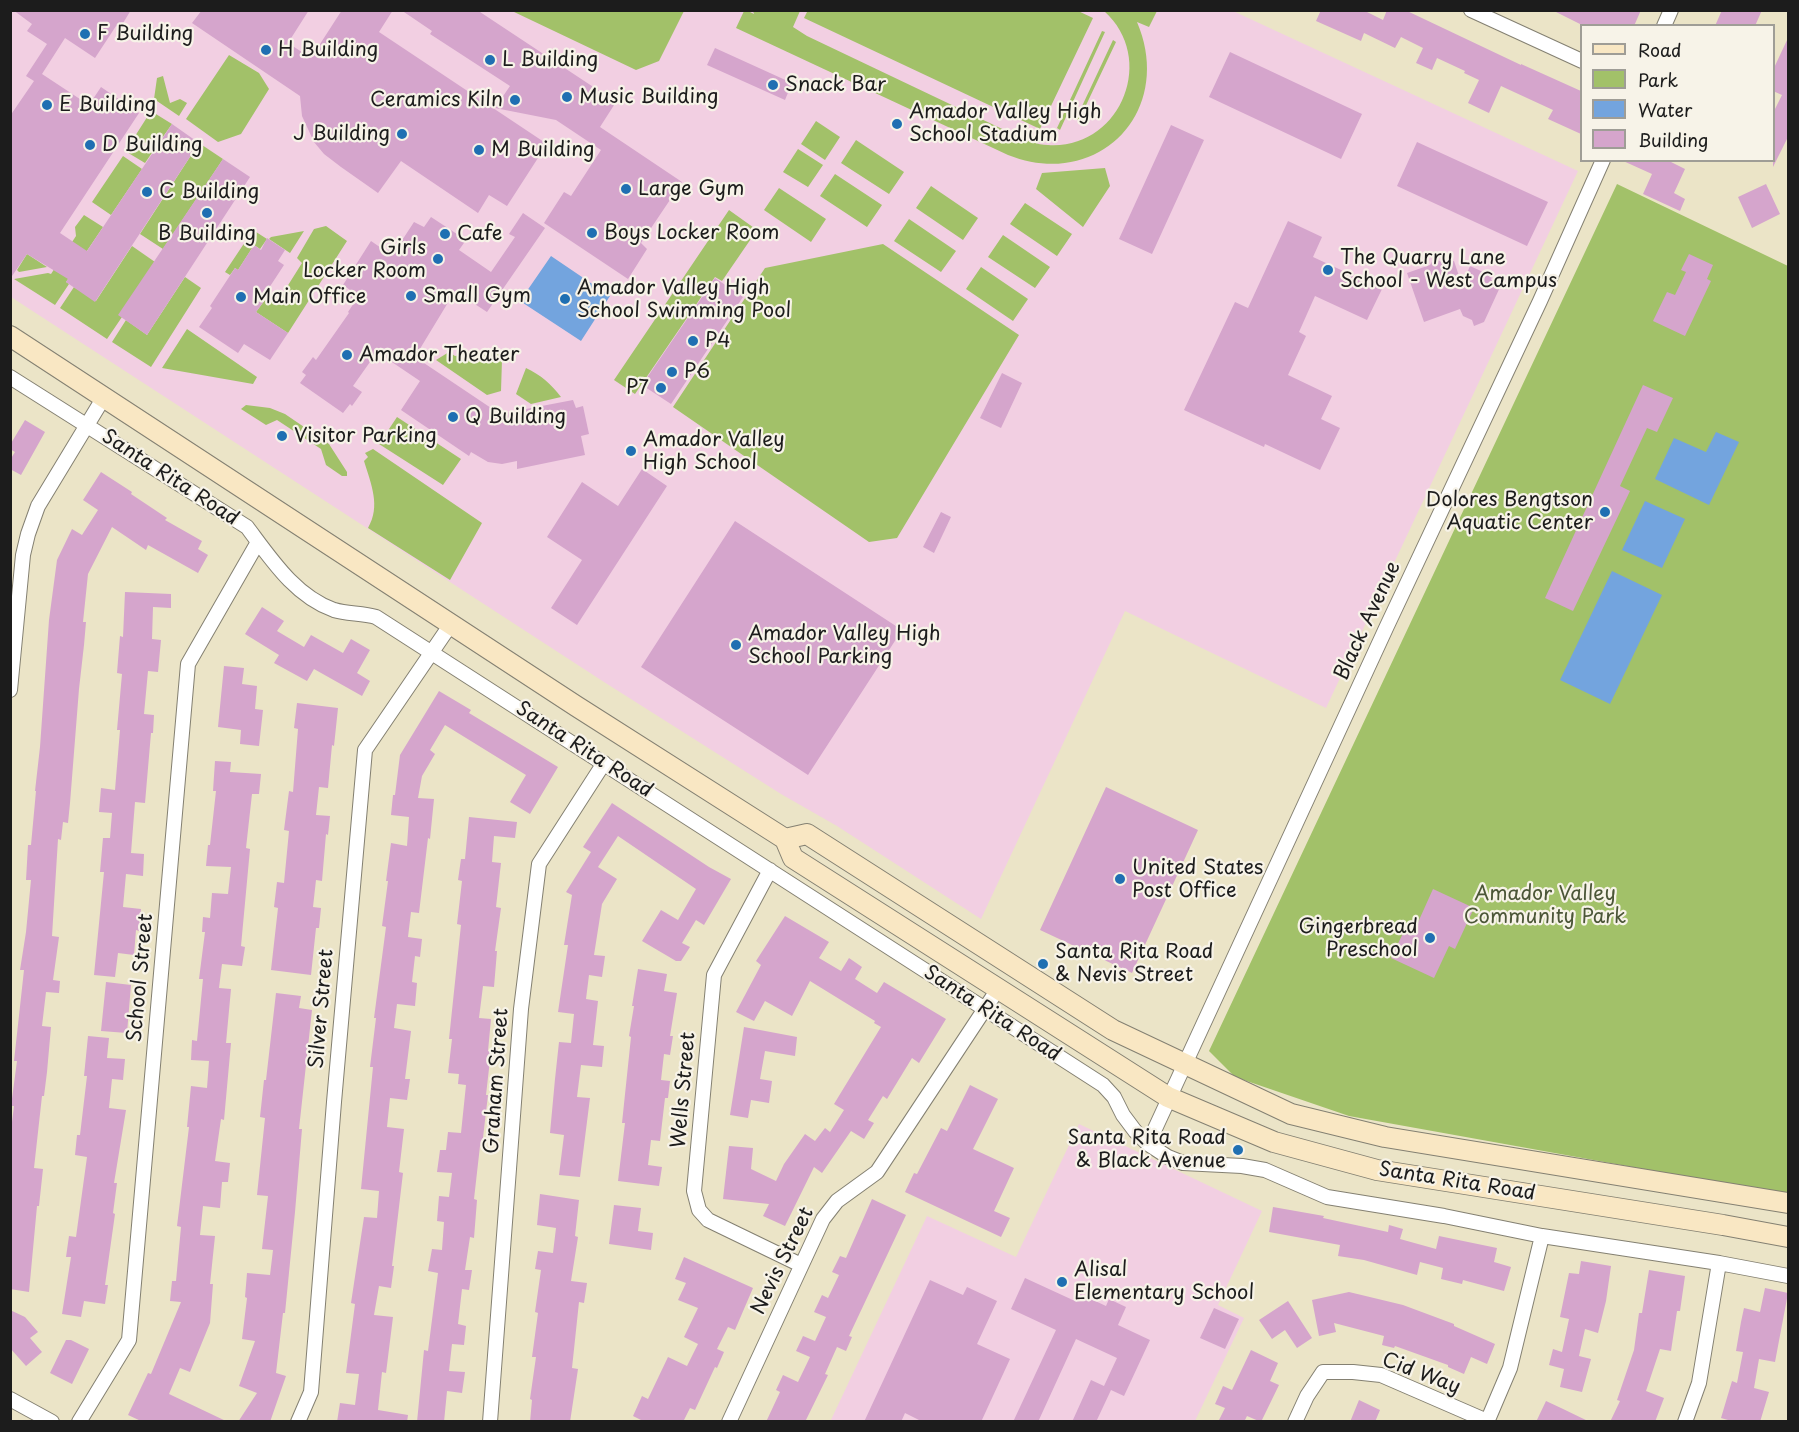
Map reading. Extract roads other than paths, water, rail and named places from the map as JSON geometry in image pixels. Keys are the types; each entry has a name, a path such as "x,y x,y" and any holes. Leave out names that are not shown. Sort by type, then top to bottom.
{"main road":[{"name":"Santa Rita Road","path":"10,336 785,839 792,858 1168,1096 1274,1142 1377,1170 1788,1237"},
{"name":"Santa Rita Road","path":"785,839 807,834 1113,1030 1291,1114 1384,1137 1788,1203"},
{"path":"878,913 894,888"}],"street":[{"path":"1471,10 1580,61"},
{"path":"1665,24 1671,10"},
{"name":"Black Avenue","path":"1148,1144 1168,1096 1185,1065 1387,626 1540,301 1602,162"},
{"name":"Santa Rita Road","path":"10,377 247,527 298,589 316,603 337,611 376,617 1102,1085 1114,1097 1123,1115 1135,1131 1148,1144 1168,1157 1184,1163 1242,1166 1265,1170 1326,1197 1444,1216 1542,1236 1788,1276"},
{"path":"10,690 27,534 38,506 104,397"},
{"name":"School Street","path":"79,1422 129,1340 188,664 258,542"},
{"name":"Silver Street","path":"298,1422 311,1392 333,1102 365,750 451,624"},
{"name":"Graham Street","path":"490,1422 521,1009 539,864 604,763"},
{"name":"Wells Street","path":"770,870 714,975 694,1191 699,1210 708,1220 801,1265"},
{"name":"Nevis Street","path":"729,1422 823,1219 837,1201 877,1172 998,989"},
{"path":"1487,1421 1510,1368 1542,1236"},
{"path":"1685,1422 1699,1383 1719,1263"},
{"name":"Cid Way","path":"1295,1422 1307,1396 1323,1372 1381,1375 1487,1421"},
{"path":"10,1399 52,1422"}],"water":[{"name":"Amador Valley High School Swimming Pool","path":"551,256 610,296 581,341 520,301"},
{"path":"1716,432 1739,442 1709,505 1655,479 1674,438 1706,452"},
{"path":"1645,501 1685,519 1662,568 1622,550"},
{"path":"1612,571 1662,595 1610,704 1560,680"}],"place":[{"name":"F Building","path":"85,34"},
{"name":"H Building","path":"266,50"},
{"name":"L Building","path":"490,60"},
{"name":"Snack Bar","path":"773,85"},
{"name":"Music Building","path":"567,97"},
{"name":"Ceramics Kiln","path":"515,100"},
{"name":"E Building","path":"47,105"},
{"name":"Amador Valley High School Stadium","path":"897,124"},
{"name":"J Building","path":"402,134"},
{"name":"D Building","path":"90,145"},
{"name":"M Building","path":"479,150"},
{"name":"Large Gym","path":"626,189"},
{"name":"C Building","path":"147,192"},
{"name":"B Building","path":"207,213"},
{"name":"Boys Locker Room","path":"592,233"},
{"name":"Cafe","path":"445,234"},
{"name":"Girls Locker Room","path":"438,259"},
{"name":"The Quarry Lane School - West Campus","path":"1328,270"},
{"name":"Small Gym","path":"411,296"},
{"name":"Main Office","path":"241,297"},
{"name":"Amador Valley High School Swimming Pool","path":"565,299"},
{"name":"P4","path":"693,341"},
{"name":"Amador Theater","path":"347,355"},
{"name":"P6","path":"672,372"},
{"name":"P7","path":"661,388"},
{"name":"Q Building","path":"453,417"},
{"name":"Visitor Parking","path":"282,436"},
{"name":"Amador Valley High School","path":"631,451"},
{"name":"Dolores Bengtson Aquatic Center","path":"1605,512"},
{"name":"Amador Valley High School Parking","path":"736,645"},
{"name":"United States Post Office","path":"1120,879"},
{"name":"Gingerbread Preschool","path":"1430,938"},
{"name":"Santa Rita Road & Nevis Street","path":"1043,964"},
{"name":"Santa Rita Road & Black Avenue","path":"1238,1150"},
{"name":"Alisal Elementary School","path":"1062,1282"}],"park label":[{"name":"Amador Valley Community Park","path":"1545,906"}]}
